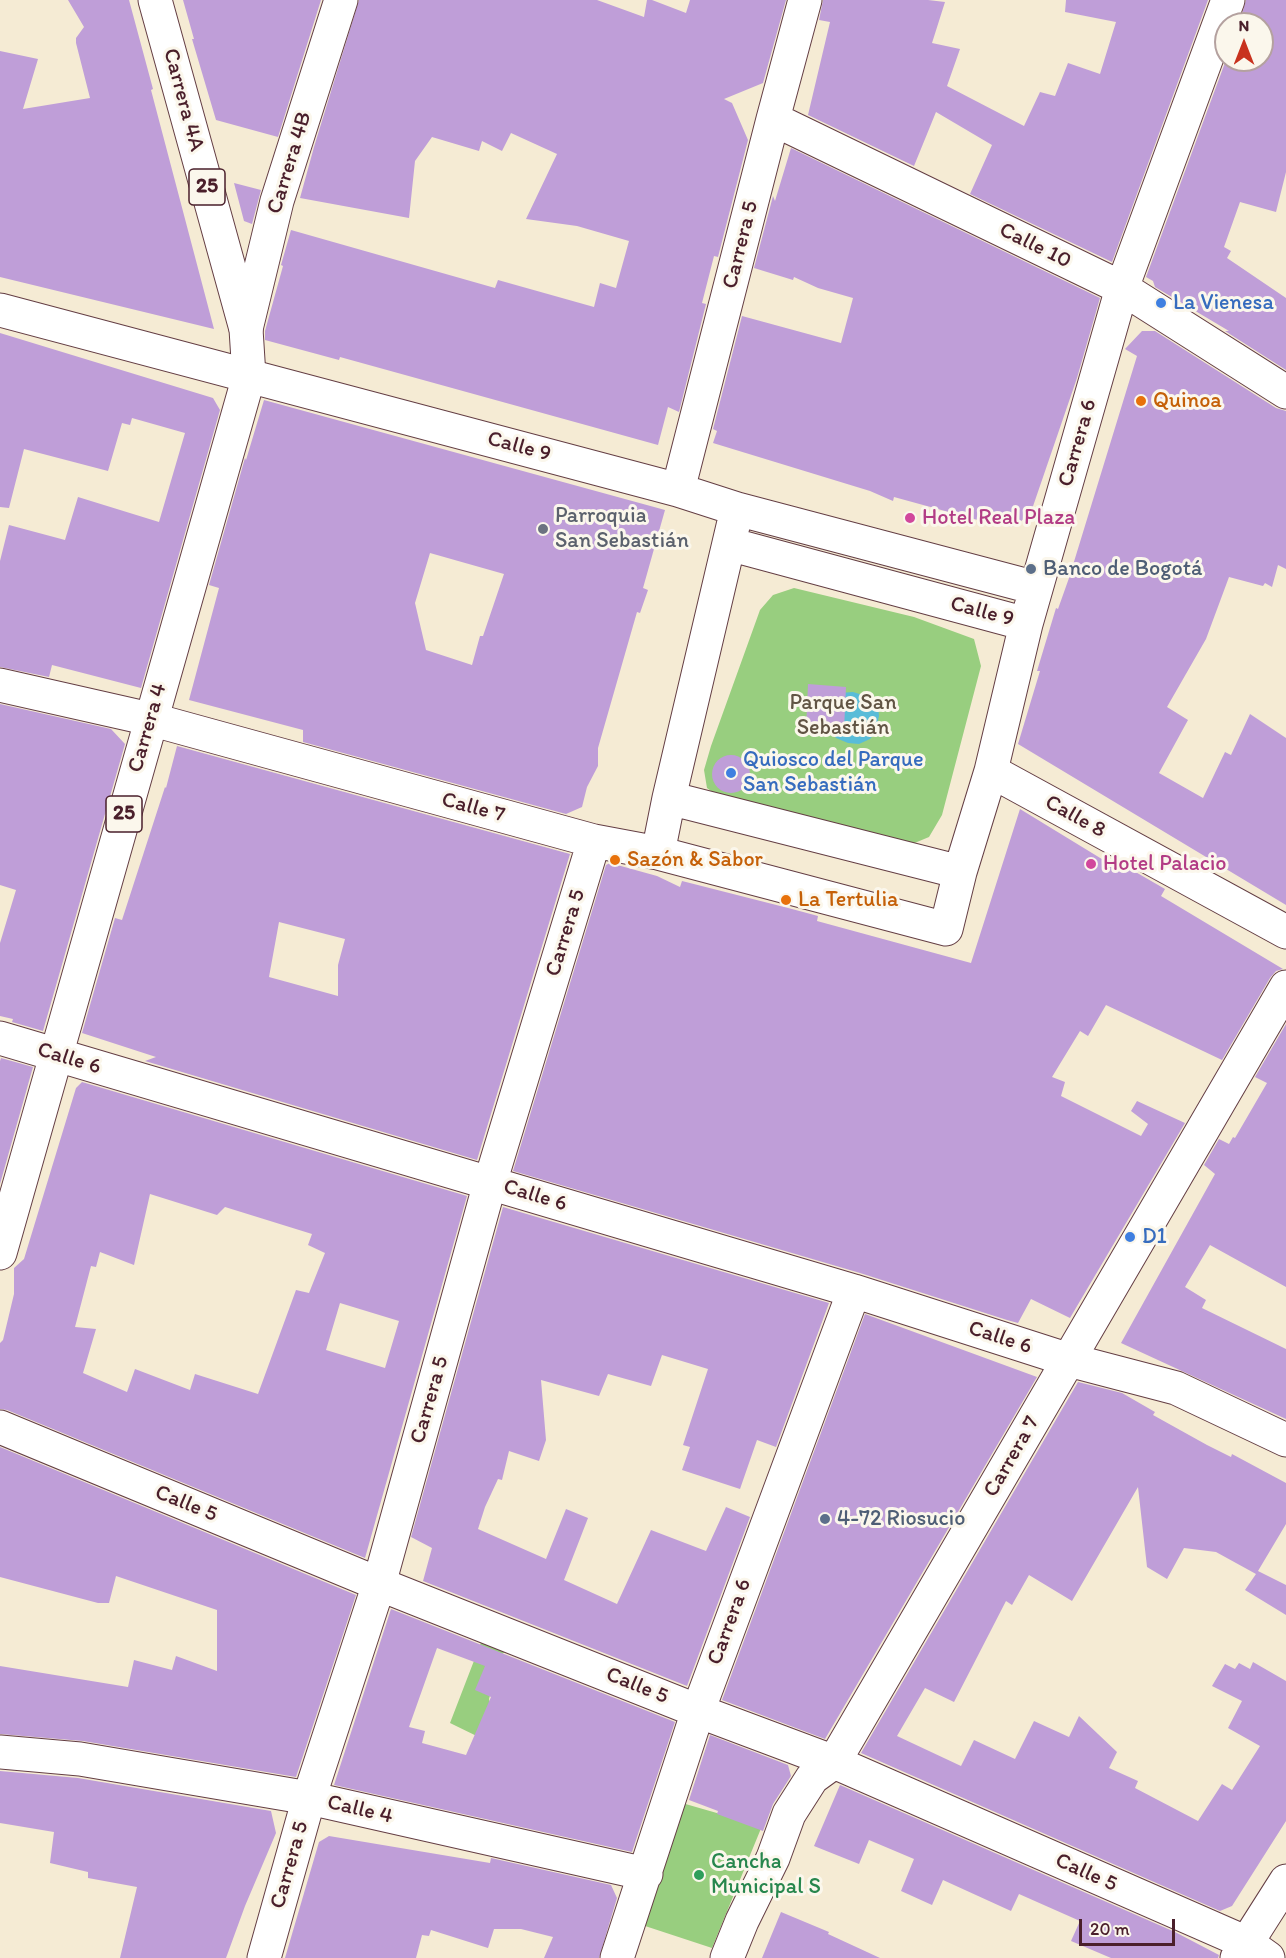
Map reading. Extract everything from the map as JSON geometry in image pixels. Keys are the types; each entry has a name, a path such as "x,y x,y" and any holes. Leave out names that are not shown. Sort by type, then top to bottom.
{"street":[{"name":"Carrera 4A","path":"155,0 246,329 249,375"},
{"name":"Carrera 4B","path":"246,329 277,201 341,0"},
{"name":"Carrera 5","path":"678,490 773,119 806,0"},
{"name":"Carrera 6","path":"946,929 960,872 991,771 1026,624 1122,288 1228,0"},
{"name":"Calle 10","path":"773,119 1122,288 1286,392"},
{"name":"Calle 9","path":"0,310 678,490 737,509 1036,588"},
{"name":"Carrera 4","path":"0,1253 249,375"},
{"path":"658,853 737,509"},
{"name":"Calle 9","path":"729,544 1026,624"},
{"name":"Calle 7","path":"0,685 150,719 594,841 658,853 946,929"},
{"name":"Calle 8","path":"991,771 1286,932"},
{"path":"669,798 960,872"},
{"name":"Carrera 5","path":"264,1958 309,1798 379,1584 490,1183 594,841"},
{"name":"Carrera 7","path":"727,1958 742,1921 773,1858 789,1814 812,1778 834,1762 1286,987"},
{"name":"Calle 6","path":"0,1038 854,1291 1069,1360 1176,1388 1286,1440"},
{"name":"Carrera 6","path":"617,1958 698,1711 854,1291"},
{"name":"Calle 6","path":"1069,1360 1175,1408 1286,1464"},
{"name":"Calle 5","path":"0,1427 379,1584 698,1711 834,1762 1251,1953"},
{"name":"Calle 4","path":"0,1752 80,1759 309,1798 646,1874"},
{"path":"1251,1953 1286,1881"}],"green space":[{"name":"Parque San Sebastián","path":"794,588 914,617 974,639 981,666 942,815 929,837 905,847 719,797 707,788 704,770 711,746 760,610 773,595"},
{"path":"482,1640 518,1644 502,1654 489,1699 492,1714 491,1743 450,1723"},
{"name":"Cancha Municipal S","path":"682,1803 762,1826 712,1948 639,1924"}],"water":[{"path":"853,692 866,696 878,706 879,716 875,733 870,739 859,744 848,743 836,738 828,729 840,693"}],"building":[{"path":"68,0 129,0 214,329 0,277 0,51 38,59 23,109 90,98 76,43 76,38 84,27"},
{"path":"183,0 321,0 278,137 216,120"},
{"path":"359,0 597,0 644,17 647,0 686,13 690,0 786,0 763,83 724,99 732,103 748,140 718,257 714,256 702,303 706,304 679,412 668,407 658,445 340,357 339,360 265,340 265,331 291,230 495,288 498,280 594,307 600,283 616,288 629,241 577,226 526,219 557,154 511,133 502,151 482,141 479,151 432,137 415,161 409,218 300,198"},
{"path":"823,0 945,2 932,43 960,49 947,86 1024,126 1040,92 1055,96 1068,63 1100,74 1116,22 1065,12 1066,0 1208,0 1112,262 970,194 992,145 936,112 914,166 808,115 830,22 819,20"},
{"path":"1246,0 1286,0 1286,172 1276,212 1240,202 1224,247 1231,251 1227,258 1286,298 1286,370 1225,331 1229,331 1155,287 1153,281 1146,277 1222,72 1274,72 1274,12 1242,12"},
{"path":"791,148 1100,298 1077,378 1030,515 1012,527 996,523 996,525 894,497 893,501 870,491 713,443 717,431 713,429 742,316 841,343 853,298 818,288 794,277 793,280 754,268 773,196 775,201"},
{"path":"234,183 261,190 252,224 244,221"},
{"path":"1142,331 1155,331 1276,408 1286,411 1286,569 1278,565 1272,587 1265,583 1263,586 1229,577 1206,639 1167,707 1188,720 1159,773 1203,798 1225,752 1231,755 1250,714 1286,738 1286,905 1018,744 1056,608 1058,609 1069,578 1137,356 1125,349"},
{"path":"0,333 213,398 220,410 141,688 52,665 49,677 0,667 0,561 9,525 65,540 78,497 159,522 185,433 132,418 130,425 122,423 108,471 24,449 9,508 0,507"},
{"path":"264,400 665,510 643,588 648,590 640,613 637,612 598,748 598,766 587,787 582,807 566,814 303,742 303,730 189,700 219,588 209,585 245,458 246,460","holes":["430,553 504,574 483,636 480,636 472,665 426,650 415,603"]},
{"path":"808,684 846,687 844,730 806,729"},
{"path":"0,704 111,729 125,744 43,1031 0,1016 0,943 16,890 0,885"},
{"path":"177,746 570,854 477,1160 145,1061 156,1057 82,1033 115,918 122,920 166,788","holes":["279,922 345,939 338,965 338,996 269,977"]},
{"name":"Quiosco del Parque San Sebastián","path":"731,755 745,760 750,774 745,788 731,793 717,788 712,774 717,760"},
{"path":"1020,809 1110,864 1113,859 1165,889 1161,896 1283,969 1276,971 1270,978 1222,1060 1106,1005 1088,1036 1080,1031 1052,1077 1065,1082 1061,1096 1141,1136 1148,1124 1131,1111 1137,1101 1185,1123 1070,1318 1031,1299 1018,1323 860,1273 513,1171 606,865 610,863 657,876 680,887 682,881 792,909 818,916 817,921 971,963"},
{"path":"1286,1024 1286,1287 1210,1245 1185,1287 1206,1300 1202,1308 1286,1349 1286,1419 1121,1343 1215,1174 1204,1165 1219,1139 1229,1144 1233,1137 1235,1138 1267,1083 1255,1077"},
{"path":"1,1058 33,1067 0,1184 0,1061"},
{"path":"82,1082 467,1196 365,1558 0,1409 0,1343 3,1340 14,1294 14,1268 24,1259 76,1088","holes":["150,1194 217,1215 225,1207 312,1234 308,1245 325,1253 309,1293 296,1290 258,1394 195,1374 190,1390 135,1369 127,1392 83,1373 96,1329 75,1327 91,1266 96,1267 100,1252 134,1265","340,1303 399,1321 385,1368 326,1350"]},
{"path":"503,1207 829,1303 776,1447 757,1440 740,1489 682,1470 690,1447 683,1445 708,1369 662,1355 651,1386 608,1374 599,1396 541,1380 546,1440 539,1461 509,1451 502,1480 498,1479 485,1507 478,1529 546,1559 566,1509 588,1518 564,1580 617,1604 651,1530 706,1551 726,1507 750,1517 687,1686 423,1581 432,1548 411,1537"},
{"path":"865,1314 1037,1377 825,1739 722,1700"},
{"path":"1078,1382 1122,1393 1155,1412 1153,1415 1207,1445 1231,1457 1232,1454 1286,1483 1286,1524 1258,1571 1286,1585 1286,1615 1245,1590 1256,1574 1216,1552 1184,1548 1167,1579 1147,1567 1138,1487 1072,1601 1029,1575 1012,1605 1006,1601 954,1702 925,1688 897,1736 961,1766 974,1740 1015,1759 1034,1721 1069,1737 1079,1716 1117,1752 1109,1768 1138,1781 1135,1788 1198,1821 1222,1784 1232,1790 1260,1746 1228,1728 1242,1701 1212,1686 1225,1664 1235,1669 1239,1663 1250,1669 1253,1662 1286,1681 1286,1821 1232,1906 1220,1911 861,1753"},
{"path":"0,1447 356,1595 296,1777 83,1741 0,1734 0,1666 128,1687 134,1660 172,1670 176,1656 217,1671 217,1610 116,1576 109,1603 98,1603 0,1577"},
{"path":"391,1609 675,1722 632,1852 334,1785","holes":["437,1648 485,1666 475,1690 491,1697 466,1755 422,1743 425,1731 409,1727"]},
{"path":"710,1735 788,1765 791,1776 773,1804 763,1831 717,1814 718,1811 689,1800"},
{"path":"0,1771 78,1778 271,1811 276,1833 226,1958 120,1958 137,1887 88,1878 88,1872 50,1863 54,1832 0,1823"},
{"path":"840,1785 1175,1932 1219,1955 1218,1958 1111,1958 1071,1941 1080,1921 1019,1894 1011,1911 943,1880 932,1905 901,1891 914,1859 869,1840 859,1864 814,1846"},
{"path":"329,1836 490,1863 491,1858 611,1885 617,1898 599,1958 544,1958 553,1937 521,1929 494,1929 488,1948 431,1930 429,1936 422,1935 416,1958 285,1958 319,1842"},
{"path":"781,1912 829,1932 828,1934 880,1958 762,1958"}],"place":[{"name":"La Vienesa","path":"1161,303"},
{"name":"Quinoa","path":"1141,401"},
{"name":"Hotel Real Plaza","path":"910,518"},
{"name":"Parroquia San Sebastián","path":"543,529"},
{"name":"Banco de Bogotá","path":"1031,569"},
{"name":"Quiosco del Parque San Sebastián","path":"731,773"},
{"name":"Sazón & Sabor","path":"615,860"},
{"name":"Hotel Palacio","path":"1091,864"},
{"name":"La Tertulia","path":"786,900"},
{"name":"D1","path":"1130,1237"},
{"name":"4-72 Riosucio","path":"825,1519"},
{"name":"Cancha Municipal S","path":"699,1875"}]}
